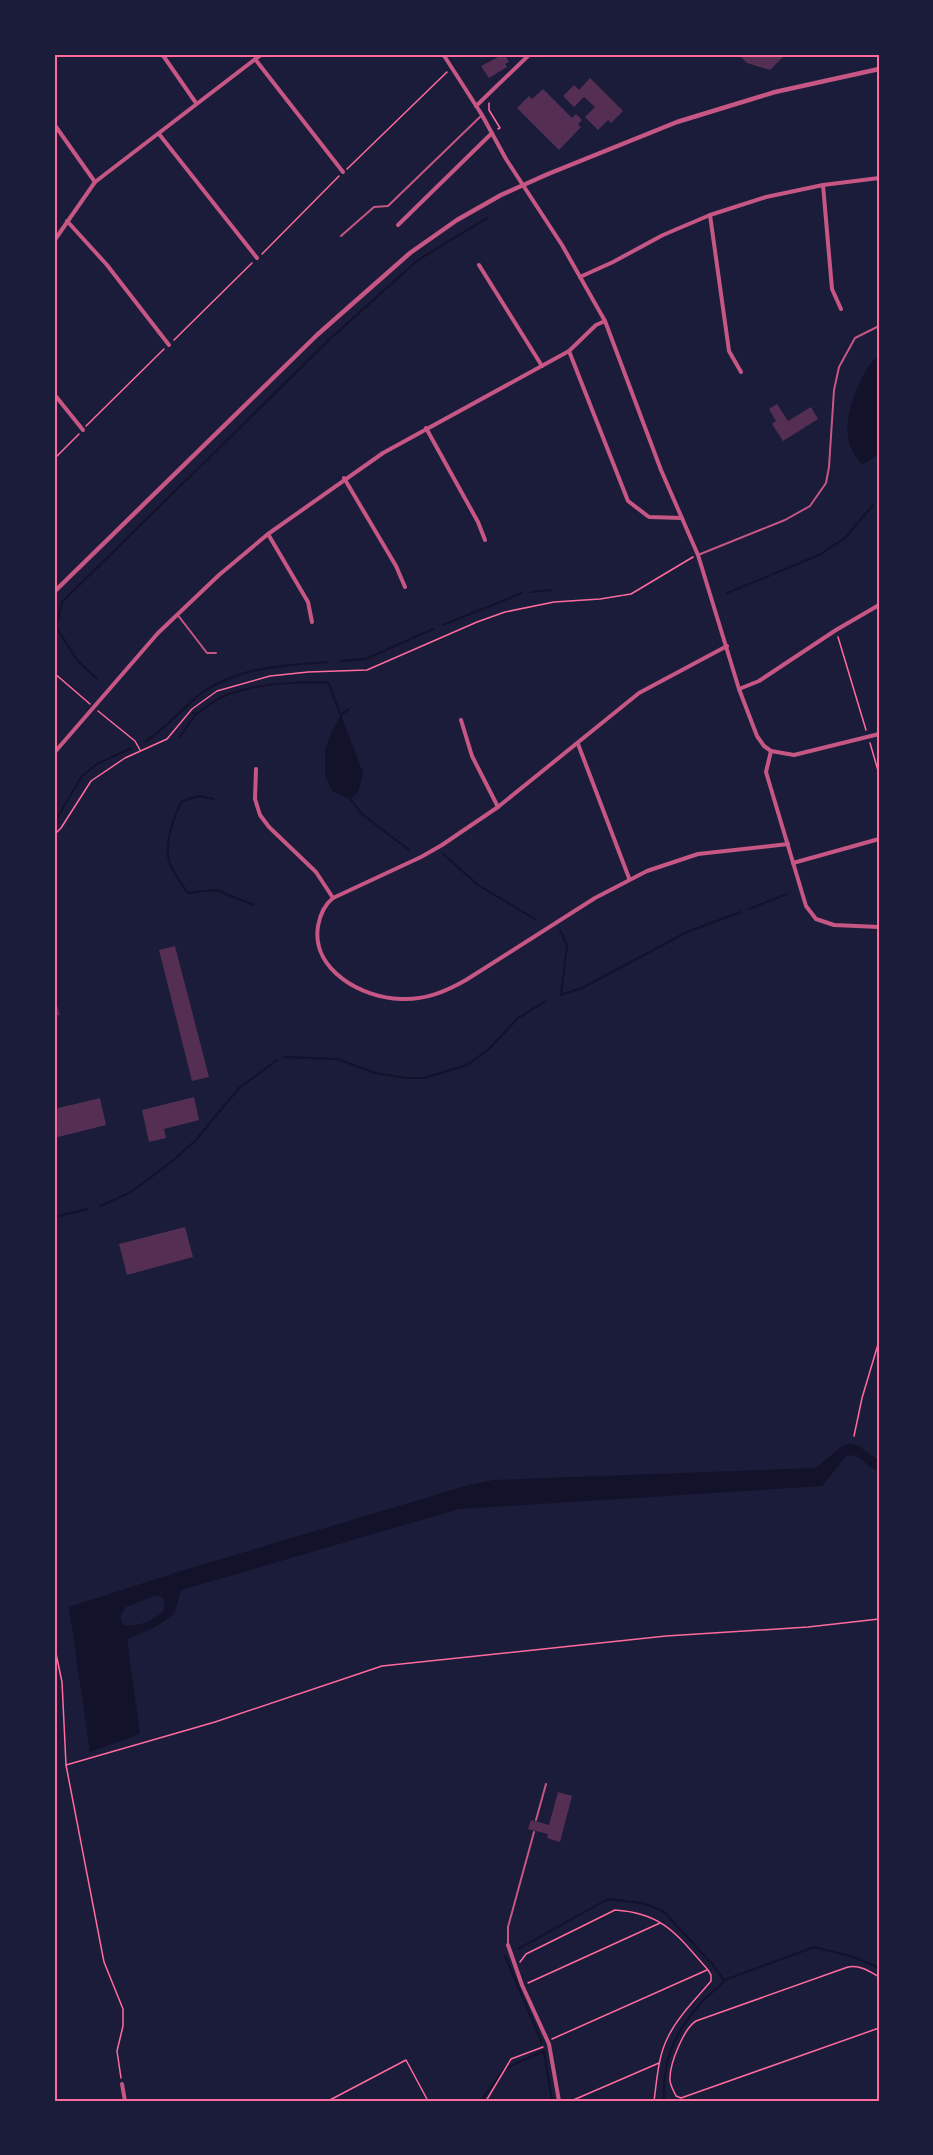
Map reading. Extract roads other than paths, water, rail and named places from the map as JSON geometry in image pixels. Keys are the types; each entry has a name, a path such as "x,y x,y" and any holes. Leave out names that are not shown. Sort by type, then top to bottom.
{"street":[{"path":"162,54 196,104"},
{"path":"54,241 95,182 262,54"},
{"path":"444,54 523,186 540,209 605,321 698,555 739,689 757,736 771,751 794,755 879,734"},
{"path":"476,106 530,54"},
{"path":"255,59 343,172"},
{"path":"54,592 317,335 410,253 463,216 523,186 615,146 726,106 814,82 879,69"},
{"path":"54,124 95,182"},
{"path":"398,225 492,133"},
{"path":"159,134 257,258"},
{"path":"580,277 663,235 710,215 766,197 823,185 879,178"},
{"path":"823,185 832,289 841,309"},
{"path":"710,215 729,351 741,372"},
{"path":"67,221 107,265 169,345"},
{"path":"479,265 542,366"},
{"path":"54,753 158,633 219,575 268,534 344,478 383,453 569,351 596,326 605,321"},
{"path":"569,351 628,501 649,517 682,518"},
{"path":"54,393 83,430"},
{"path":"426,428 478,522 485,540"},
{"path":"344,478 396,566 405,586"},
{"path":"268,534 308,602 312,622"},
{"path":"739,689 759,681 836,630 879,605"},
{"path":"727,646 639,693 498,807 421,857 333,898 320,916 317,939 319,950 332,970 355,986 399,999 415,999 446,991 535,934 629,879 698,854 788,844"},
{"path":"461,720 472,756 498,807"},
{"path":"578,744 629,879"},
{"path":"771,751 765,772 806,906 816,919 834,925 879,927"},
{"path":"256,769 255,800 260,815 316,872 333,898"},
{"path":"793,863 879,838"},
{"path":"507,1945 522,1985 549,2042 560,2101"},
{"path":"122,2084 125,2101"}],"lane":[{"path":"341,236 374,207 387,206 482,115"},
{"path":"698,555 785,520 810,506 826,483 834,390 839,367 855,338 879,326"},
{"path":"177,614 207,653 216,653"},
{"path":"536,1820 546,1784"},
{"path":"507,1945 508,1927 534,1832"}],"waterway":[{"path":"97,679 77,660 56,627 62,602 332,337 418,260 487,218"},
{"path":"727,593 819,555 845,538 873,505"},
{"path":"531,592 551,590"},
{"path":"443,625 522,593"},
{"path":"340,661 366,659 433,629"},
{"path":"146,741 199,695 229,678 261,669 328,662"},
{"path":"193,713 196,714 224,696 249,688 289,683 328,682 341,716"},
{"path":"341,715 349,709"},
{"path":"179,738 196,714"},
{"path":"54,823 82,776 97,764 131,748"},
{"path":"214,799 199,796 182,801 171,830 168,847 169,861 188,893 216,890 254,905"},
{"path":"350,799 362,814 409,850"},
{"path":"443,854 478,885 535,919"},
{"path":"749,909 787,894"},
{"path":"560,930 567,945 561,995 584,987 687,932 741,912"},
{"path":"284,1057 337,1059 375,1073 405,1078 424,1078 467,1065 489,1049 518,1018 546,1001"},
{"path":"100,1206 131,1192 170,1163 195,1141 239,1088 277,1060"},
{"path":"54,1217 88,1209"},
{"path":"518,1949 608,1899 642,1903 663,1911 724,1980"},
{"path":"664,2101 665,2073 677,2037 701,2003 725,1980 814,1947 854,1957 879,1968"},
{"path":"505,1956 542,2043"},
{"path":"481,2101 504,2069 544,2051 552,2101"}]}
